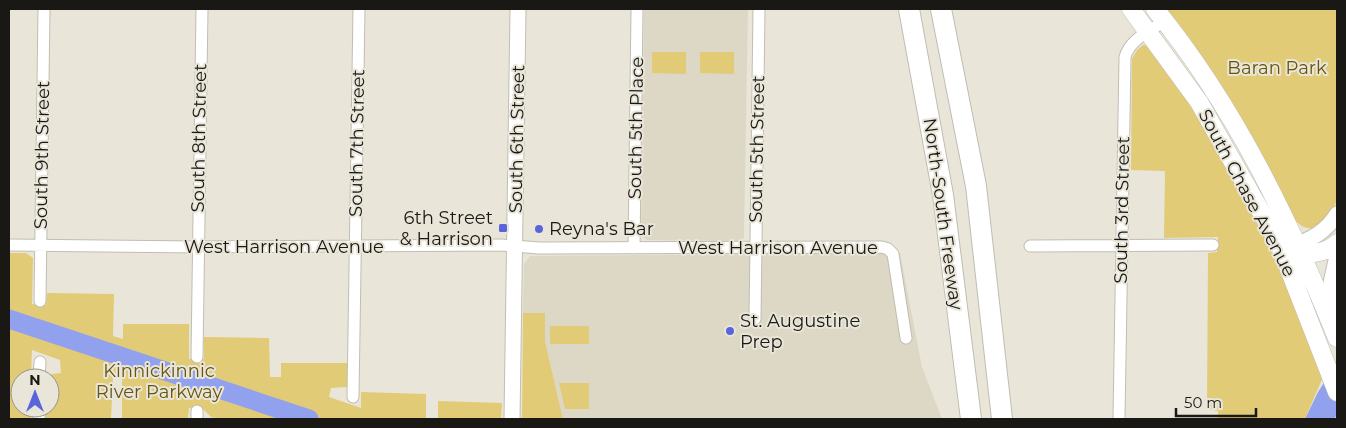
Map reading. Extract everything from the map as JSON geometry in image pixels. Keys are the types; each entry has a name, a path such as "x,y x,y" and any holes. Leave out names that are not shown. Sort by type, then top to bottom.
{"highway":[{"name":"North-South Freeway","path":"909,9 943,195 971,419"},
{"name":"North-South Freeway","path":"941,9 976,186 1002,419"}],"main road":[{"name":"South Chase Avenue","path":"1131,9 1199,102 1229,152 1294,250 1337,392"},
{"name":"South Chase Avenue","path":"1160,15 1216,94 1260,166 1294,250 1329,317 1337,338"},
{"path":"1294,250 1325,251 1337,243"}],"street":[{"name":"South 9th Street","path":"40,301 44,9"},
{"name":"South 8th Street","path":"197,357 202,9"},
{"name":"South 7th Street","path":"353,397 359,9"},
{"name":"South 6th Street","path":"512,419 518,9"},
{"name":"South 5th Place","path":"634,248 638,9"},
{"name":"South 5th Street","path":"755,319 759,9"},
{"name":"South 3rd Street","path":"1118,419 1125,58 1127,49 1149,32 1160,15"},
{"path":"1294,250 1317,237 1330,226 1337,214"},
{"name":"West Harrison Avenue","path":"9,245 888,249 893,254 906,338"},
{"path":"1030,246 1213,245"},
{"path":"1329,317 1331,283 1337,256"},
{"path":"40,362 40,368"}],"shaded area":[{"path":"644,9 748,9 744,238 738,241 647,240 641,235"},
{"name":"St. Augustine Prep","path":"900,253 922,367 942,419 563,419 545,341 545,314 523,313 524,264 530,256"}],"green space":[{"name":"Baran Park","path":"1164,9 1337,9 1337,201 1330,214 1317,228 1304,227 1293,218"},
{"path":"1143,45 1147,45 1173,80 1217,146 1252,210 1282,276 1323,377 1305,419 1218,419 1218,411 1207,409 1208,253 1217,252 1218,237 1164,238 1165,171 1131,170 1132,59 1137,50"},
{"path":"652,52 686,52 686,74 652,73"},
{"path":"700,52 734,52 734,74 700,73"},
{"name":"Kinnickinnic River Parkway","path":"9,253 26,253 33,258 32,304 46,305 47,293 114,294 113,336 123,339 123,324 189,324 189,359 204,359 204,337 269,338 270,377 281,377 281,363 347,363 347,387 331,388 329,397 361,408 361,392 426,394 426,419 220,419 211,417 202,408 189,408 188,419 122,419 122,377 113,377 111,419 45,419 60,418 60,360 32,350 31,368 10,368 10,418 31,419 9,419"},
{"path":"523,313 545,313 545,341 563,419 522,419"},
{"path":"550,326 589,326 589,344 550,344"},
{"path":"559,383 589,383 589,409 565,409"},
{"path":"438,401 502,403 501,419 438,419"}],"water":[{"path":"1337,363 1337,415 1334,419 1305,419 1318,392"}],"waterway":[{"path":"9,319 309,419"},
{"path":"202,366 209,386"}],"place":[{"name":"6th Street & Harrison","path":"503,228"},
{"name":"Reyna's Bar","path":"539,229"},
{"name":"St. Augustine Prep","path":"730,331"}]}
